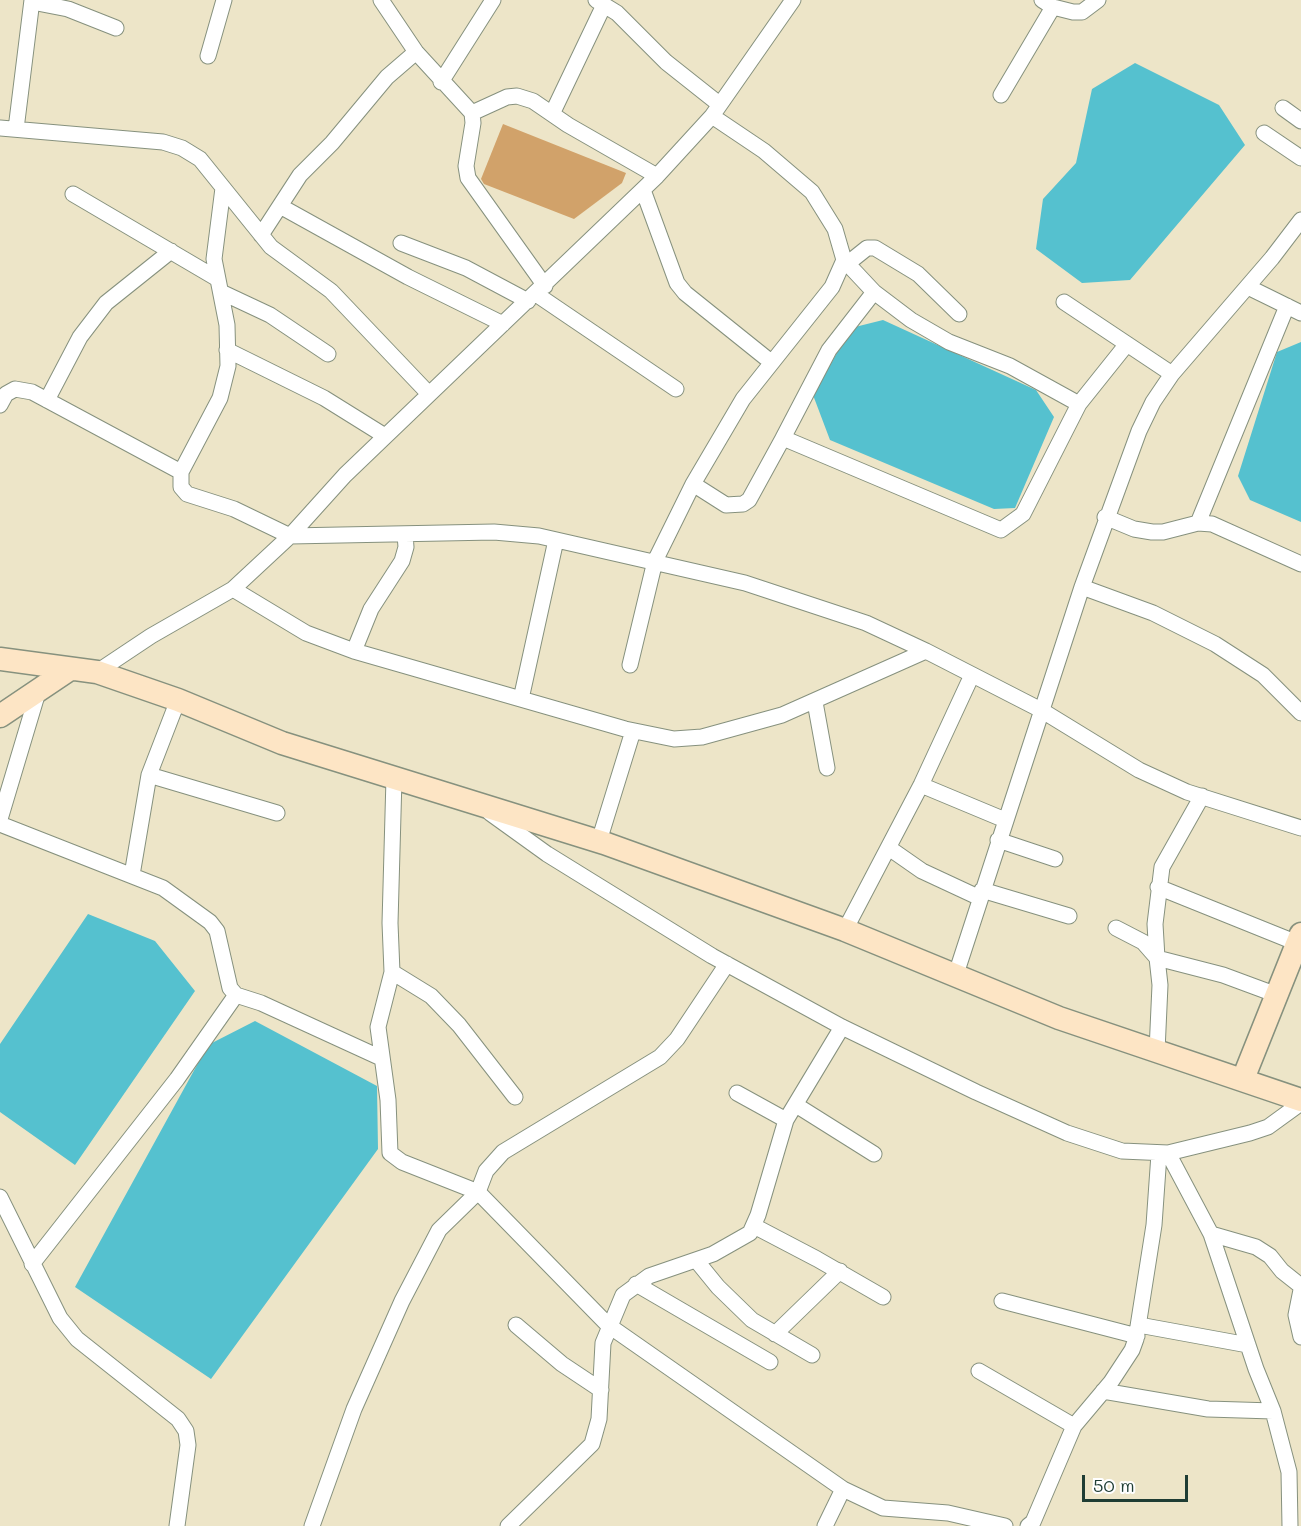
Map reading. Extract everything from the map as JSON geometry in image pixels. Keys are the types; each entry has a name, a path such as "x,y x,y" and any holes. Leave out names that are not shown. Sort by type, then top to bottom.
{"street":[{"path":"208,56 224,0"},
{"path":"381,0 416,52 441,82 472,113 473,123 466,166 468,178 536,293"},
{"path":"441,82 493,0"},
{"path":"97,672 151,636 233,590 290,536 345,475 657,176 716,110 793,0"},
{"path":"1001,95 1048,3 1065,11 1082,12 1098,0"},
{"path":"116,28 68,9 32,1 5,131 164,142 182,148 200,159 271,247 331,291 429,394"},
{"path":"552,114 600,2 617,13 716,110 812,192 836,229 846,262 874,292 931,332 1010,366 1079,404"},
{"path":"261,235 300,175 332,143 387,77 416,52"},
{"path":"472,113 517,96 533,101 657,176"},
{"path":"1283,108 1301,121"},
{"path":"1264,133 1301,158"},
{"path":"223,188 214,259 227,325 228,366 220,398 181,472 180,487 187,494 234,509 290,536 494,532 556,540 756,586 866,623 926,651 1041,710 1139,770 1202,796 1301,828"},
{"path":"643,190 677,283 684,293 771,362"},
{"path":"73,194 171,251 219,285 270,315 328,354"},
{"path":"280,206 408,277 503,324"},
{"path":"956,974 1082,587 1139,431 1153,402 1172,374 1248,287 1301,220"},
{"path":"401,243 536,293 676,389"},
{"path":"630,665 655,561 693,484 743,399 831,287 846,262 867,248 875,248 927,280 959,314"},
{"path":"47,400 80,338 106,303 171,251"},
{"path":"1198,523 1294,309 1248,287"},
{"path":"693,484 726,504 743,504 749,500 829,350 874,292"},
{"path":"1064,302 1172,374"},
{"path":"783,438 1001,530 1023,514 1079,404 1127,344"},
{"path":"227,350 324,398 385,436"},
{"path":"0,405 6,394 7,386 32,392 181,472"},
{"path":"1106,517 1134,529 1152,532 1163,532 1198,523 1218,526 1301,564"},
{"path":"354,651 371,609 402,561 406,547 405,535"},
{"path":"521,699 556,540"},
{"path":"1082,587 1153,613 1223,649 1263,675 1301,712"},
{"path":"233,590 306,633 354,651 633,731 674,739 702,736 782,715 926,651"},
{"path":"0,659 97,672 178,700 282,743 599,841 735,888 845,930 1059,1018 1243,1079 1301,1101"},
{"path":"0,716 70,669"},
{"path":"845,930 921,785 972,675"},
{"path":"0,819 38,692"},
{"path":"132,875 149,776 178,700"},
{"path":"814,702 827,768"},
{"path":"599,841 633,731"},
{"path":"149,776 277,813"},
{"path":"394,778 390,923 392,972 378,1028 388,1100 390,1153 402,1162 478,1192 608,1325 843,1489 883,1508 948,1513 1005,1526"},
{"path":"921,785 1005,820"},
{"path":"1157,1051 1160,985 1155,924 1158,887 1162,867 1202,796"},
{"path":"476,802 556,860 727,964 842,1027 1067,1133 1122,1151 1164,1154 1268,1127 1301,1101"},
{"path":"0,824 163,888 210,921 217,931 230,988 236,995 261,1003 381,1058"},
{"path":"998,840 1055,859"},
{"path":"889,848 922,871 981,894 1069,916"},
{"path":"1158,887 1299,938 1243,1079"},
{"path":"1116,928 1143,942 1157,958 1223,975 1277,995"},
{"path":"312,1526 354,1409 424,1256 439,1230 478,1192 486,1171 503,1152 660,1057 677,1039 727,964"},
{"path":"392,972 431,996 459,1025 516,1097"},
{"path":"32,1264 177,1079 236,995"},
{"path":"508,1526 592,1444 599,1419 603,1342 608,1325 623,1295 649,1276 696,1260 742,1238 754,1226 786,1120 842,1027"},
{"path":"737,1093 786,1120"},
{"path":"796,1105 874,1154"},
{"path":"1164,1154 1211,1234 1273,1411 1289,1472 1290,1526"},
{"path":"1028,1526 1033,1522 1074,1426 1125,1363 1138,1330 1164,1154"},
{"path":"0,1197 60,1318 77,1339 178,1419 186,1431 188,1445 177,1526"},
{"path":"754,1226 840,1271 883,1297"},
{"path":"1211,1234 1256,1247 1270,1256 1282,1271 1301,1288 1296,1315 1301,1337"},
{"path":"696,1260 739,1308 775,1334 812,1355"},
{"path":"775,1334 840,1271"},
{"path":"636,1284 770,1362"},
{"path":"1002,1301 1043,1314 1248,1345"},
{"path":"516,1325 562,1364 601,1390"},
{"path":"979,1371 1074,1426"},
{"path":"1103,1391 1186,1406 1273,1411"},
{"path":"825,1526 843,1489"}],"water":[{"path":"1135,63 1219,105 1245,145 1130,280 1082,283 1036,249 1043,199 1076,163 1092,89"},
{"path":"883,320 1036,390 1054,417 1015,508 994,509 830,440 813,395 851,328"},
{"path":"1301,342 1301,522 1250,500 1238,476 1277,352"},
{"path":"88,914 155,941 195,991 75,1165 0,1112 0,1044"},
{"path":"255,1021 377,1086 378,1149 211,1379 75,1287 208,1045"}],"building":[{"path":"503,124 626,173 622,183 574,219 484,184 481,179"}]}
